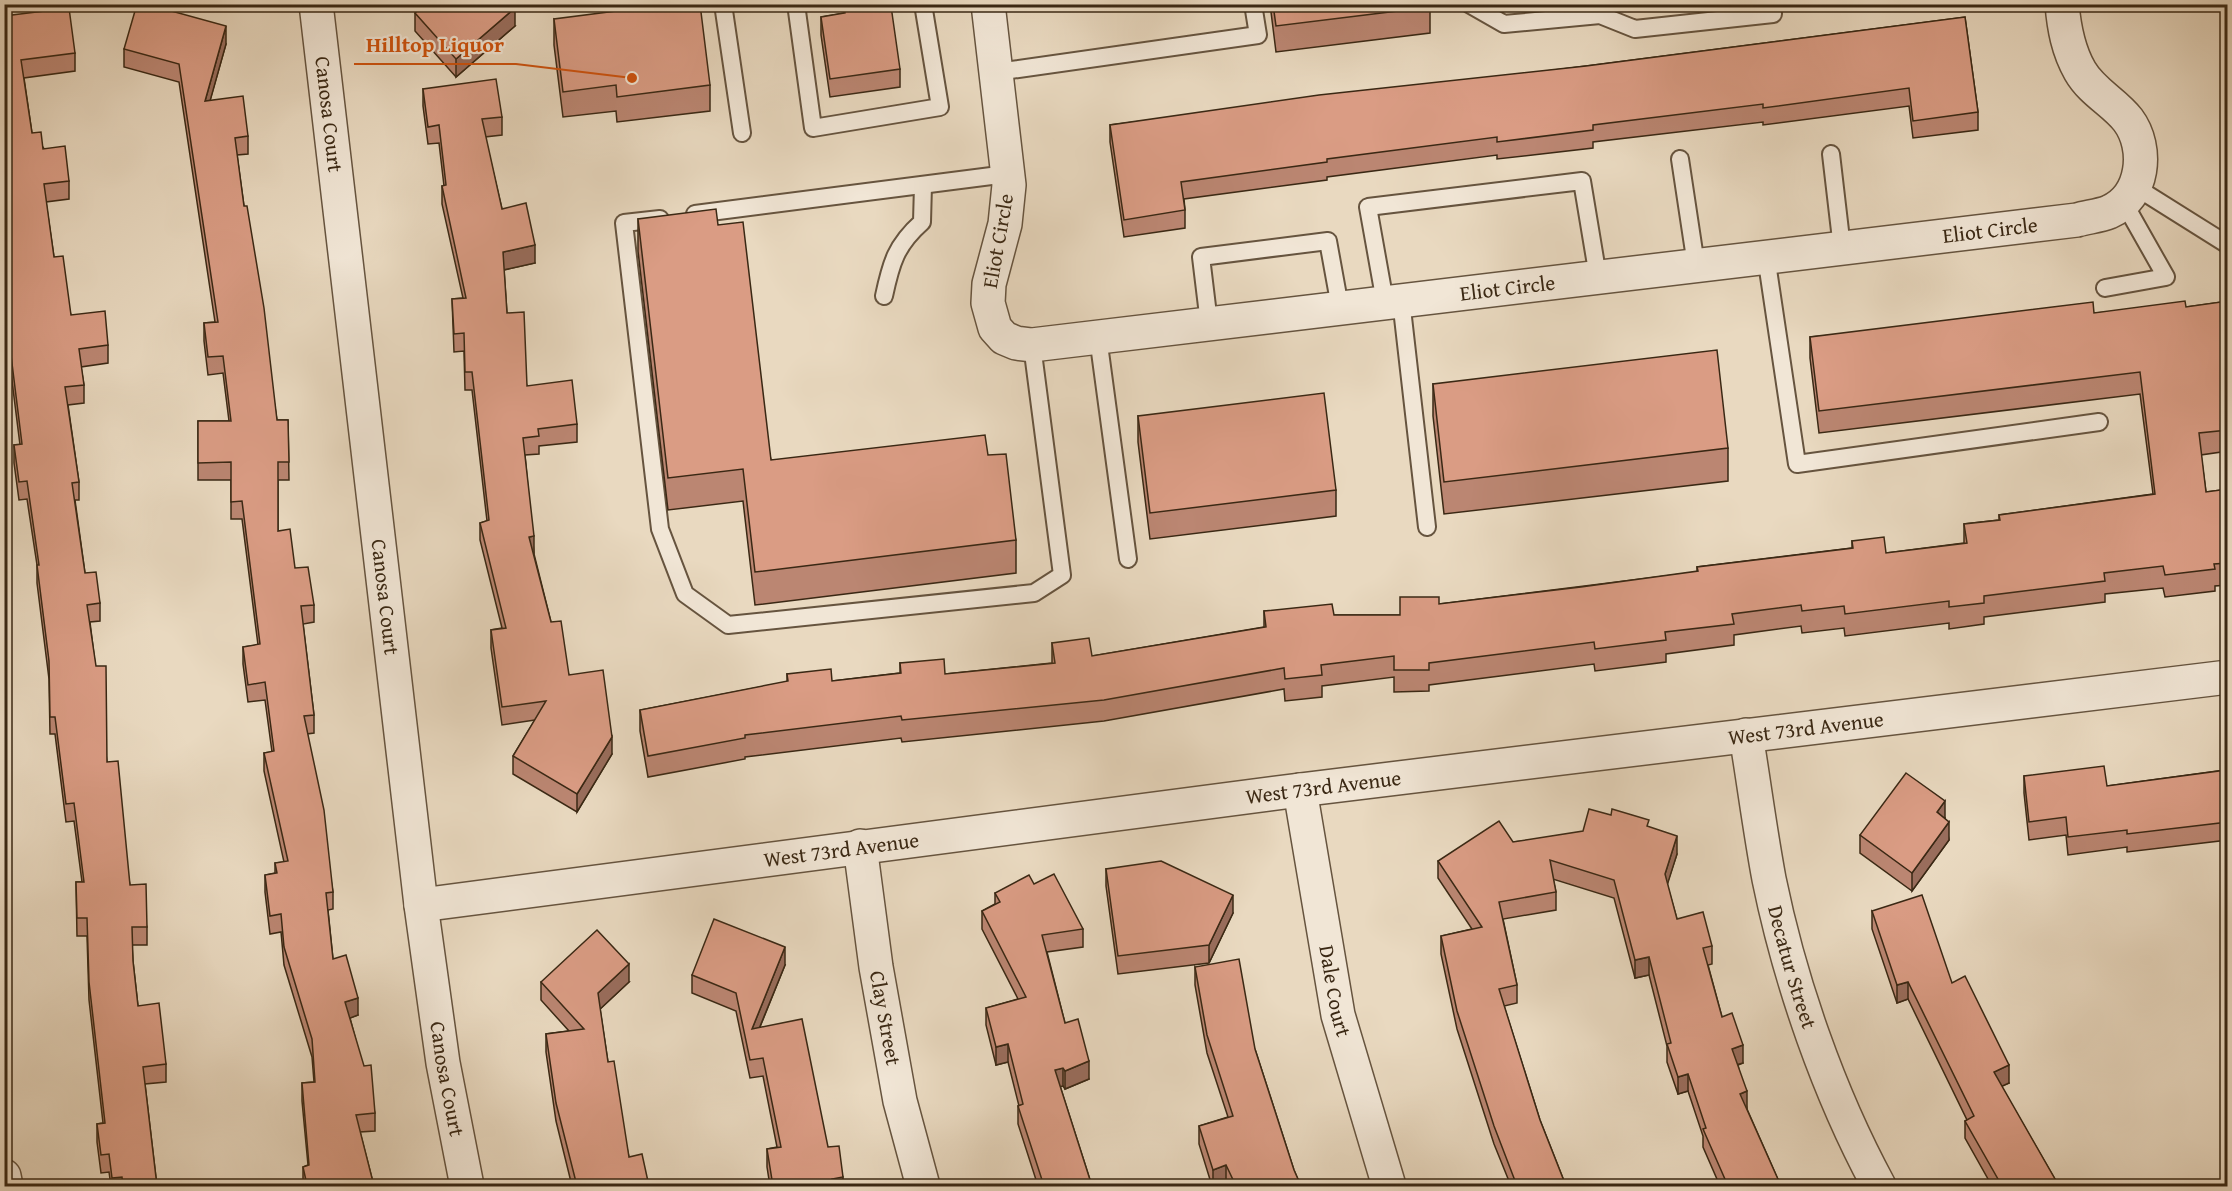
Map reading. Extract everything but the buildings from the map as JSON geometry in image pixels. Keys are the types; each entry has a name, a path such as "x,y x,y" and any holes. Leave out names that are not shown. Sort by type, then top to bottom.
{"street":[{"name":"Canosa Court","path":"316,4 421,904 443,1063 467,1186"},
{"name":"Eliot Circle","path":"988,4 1007,174 1005,224 989,284 988,303 995,328 1004,338 1016,343 1032,345 2077,219 2110,212 2129,194"},
{"path":"2062,4 2070,51 2080,72 2094,90 2128,119 2137,135 2141,153 2140,171 2129,194"},
{"name":"West 73rd Avenue","path":"421,904 1300,790 2228,677"},
{"name":"Decatur Street","path":"1746,735 1769,879 1788,956 1816,1041 1858,1148 1879,1186"},
{"name":"Dale Court","path":"1300,790 1338,1015 1389,1186"},
{"name":"Clay Street","path":"861,846 876,967 898,1089 923,1186"},
{"path":"4,1176 6,1186"}],"lane":[{"path":"723,4 742,133"},
{"path":"796,4 813,128 940,107 923,4"},
{"path":"997,72 1258,35 1253,4"},
{"path":"1469,4 1504,24 1599,10 1635,29 1773,14 1771,4"},
{"path":"1831,154 1842,248"},
{"path":"1680,159 1696,265"},
{"path":"1007,174 624,224 660,530 685,594 728,625 1034,593 1062,575 1032,345"},
{"path":"1427,527 1393,301 1368,207 1582,181 1598,277"},
{"path":"884,296 891,262 904,237 922,222 923,185"},
{"path":"2129,194 2228,245"},
{"path":"2105,288 2166,277 2129,194"},
{"path":"1209,323 1201,257 1328,241 1340,308"},
{"path":"1766,256 1797,464 2099,422"},
{"path":"1098,337 1128,559"}],"place":[{"name":"Hilltop Liquor","path":"632,78"}]}
